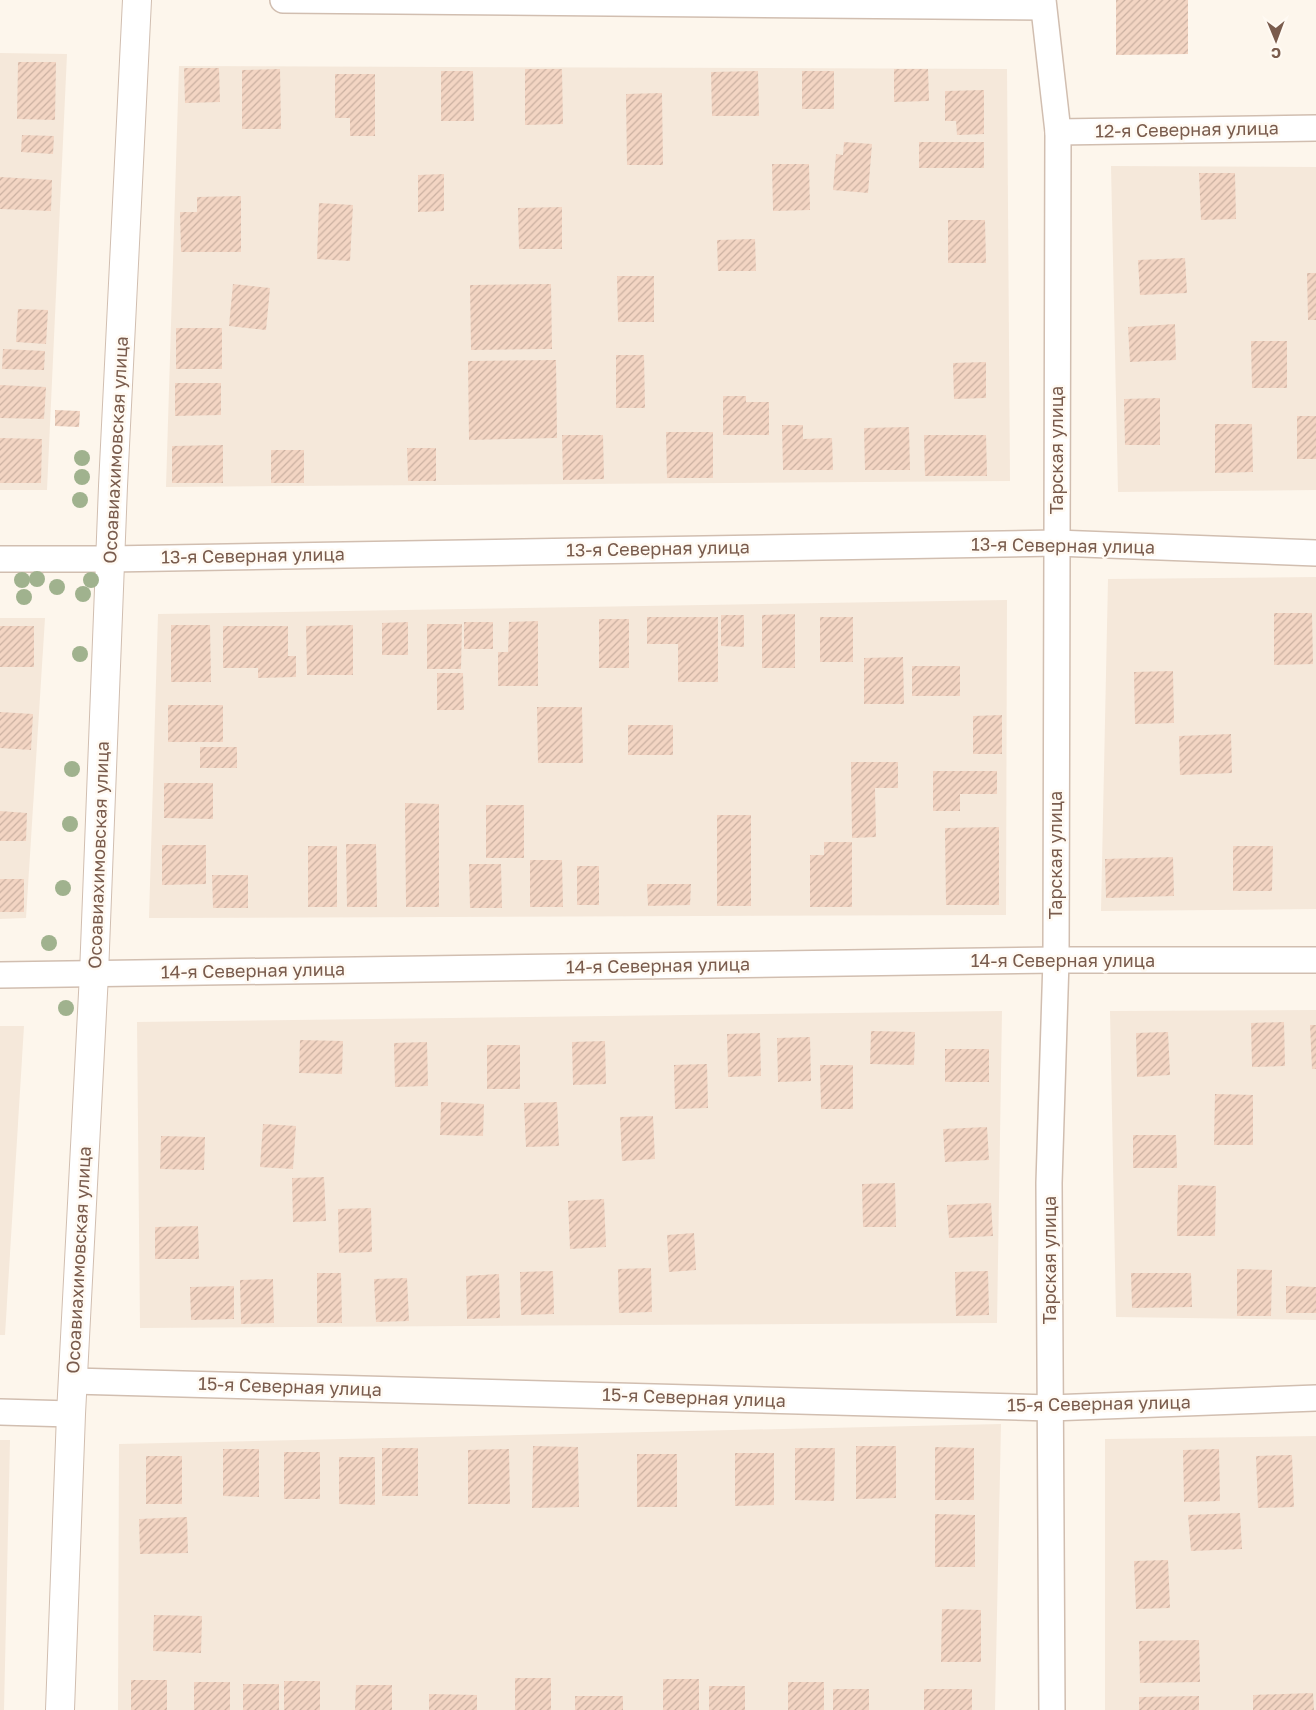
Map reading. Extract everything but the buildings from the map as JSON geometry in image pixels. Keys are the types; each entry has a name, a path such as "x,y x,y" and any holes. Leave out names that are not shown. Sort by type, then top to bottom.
{"street":[{"name":"Осоавиахимовская улица","path":"60,1710 71,1414 94,974 110,558 137,0"},
{"path":"283,0 1043,3"},
{"name":"Тарская улица","path":"1043,3 1058,132 1056,960 1049,1183 1052,1710"},
{"name":"12-я Северная улица","path":"1058,132 1316,128"},
{"name":"13-я Северная улица","path":"0,559 1056,542 1316,553"},
{"name":"14-я Северная улица","path":"0,975 1056,960 1316,960"},
{"name":"15-я Северная улица","path":"73,1381 1050,1408 1316,1398"},
{"path":"0,1412 71,1414"}],"shaded area":[{"path":"0,53 67,54 47,490 0,490"},
{"path":"179,66 1007,69 1010,481 166,487"},
{"path":"1111,166 1316,167 1316,490 1118,492"},
{"path":"1316,577 1316,909 1101,911 1108,579"},
{"path":"1007,600 1006,915 149,918 158,614"},
{"path":"0,618 45,618 26,918 0,919"},
{"path":"1316,1010 1316,1320 1116,1317 1110,1011"},
{"path":"1002,1011 997,1323 140,1328 137,1022"},
{"path":"0,1026 24,1026 5,1335 0,1335"},
{"path":"1001,1424 995,1710 118,1710 119,1444"},
{"path":"1316,1436 1316,1710 1105,1710 1105,1439"},
{"path":"0,1440 10,1440 4,1710 0,1710"}]}
